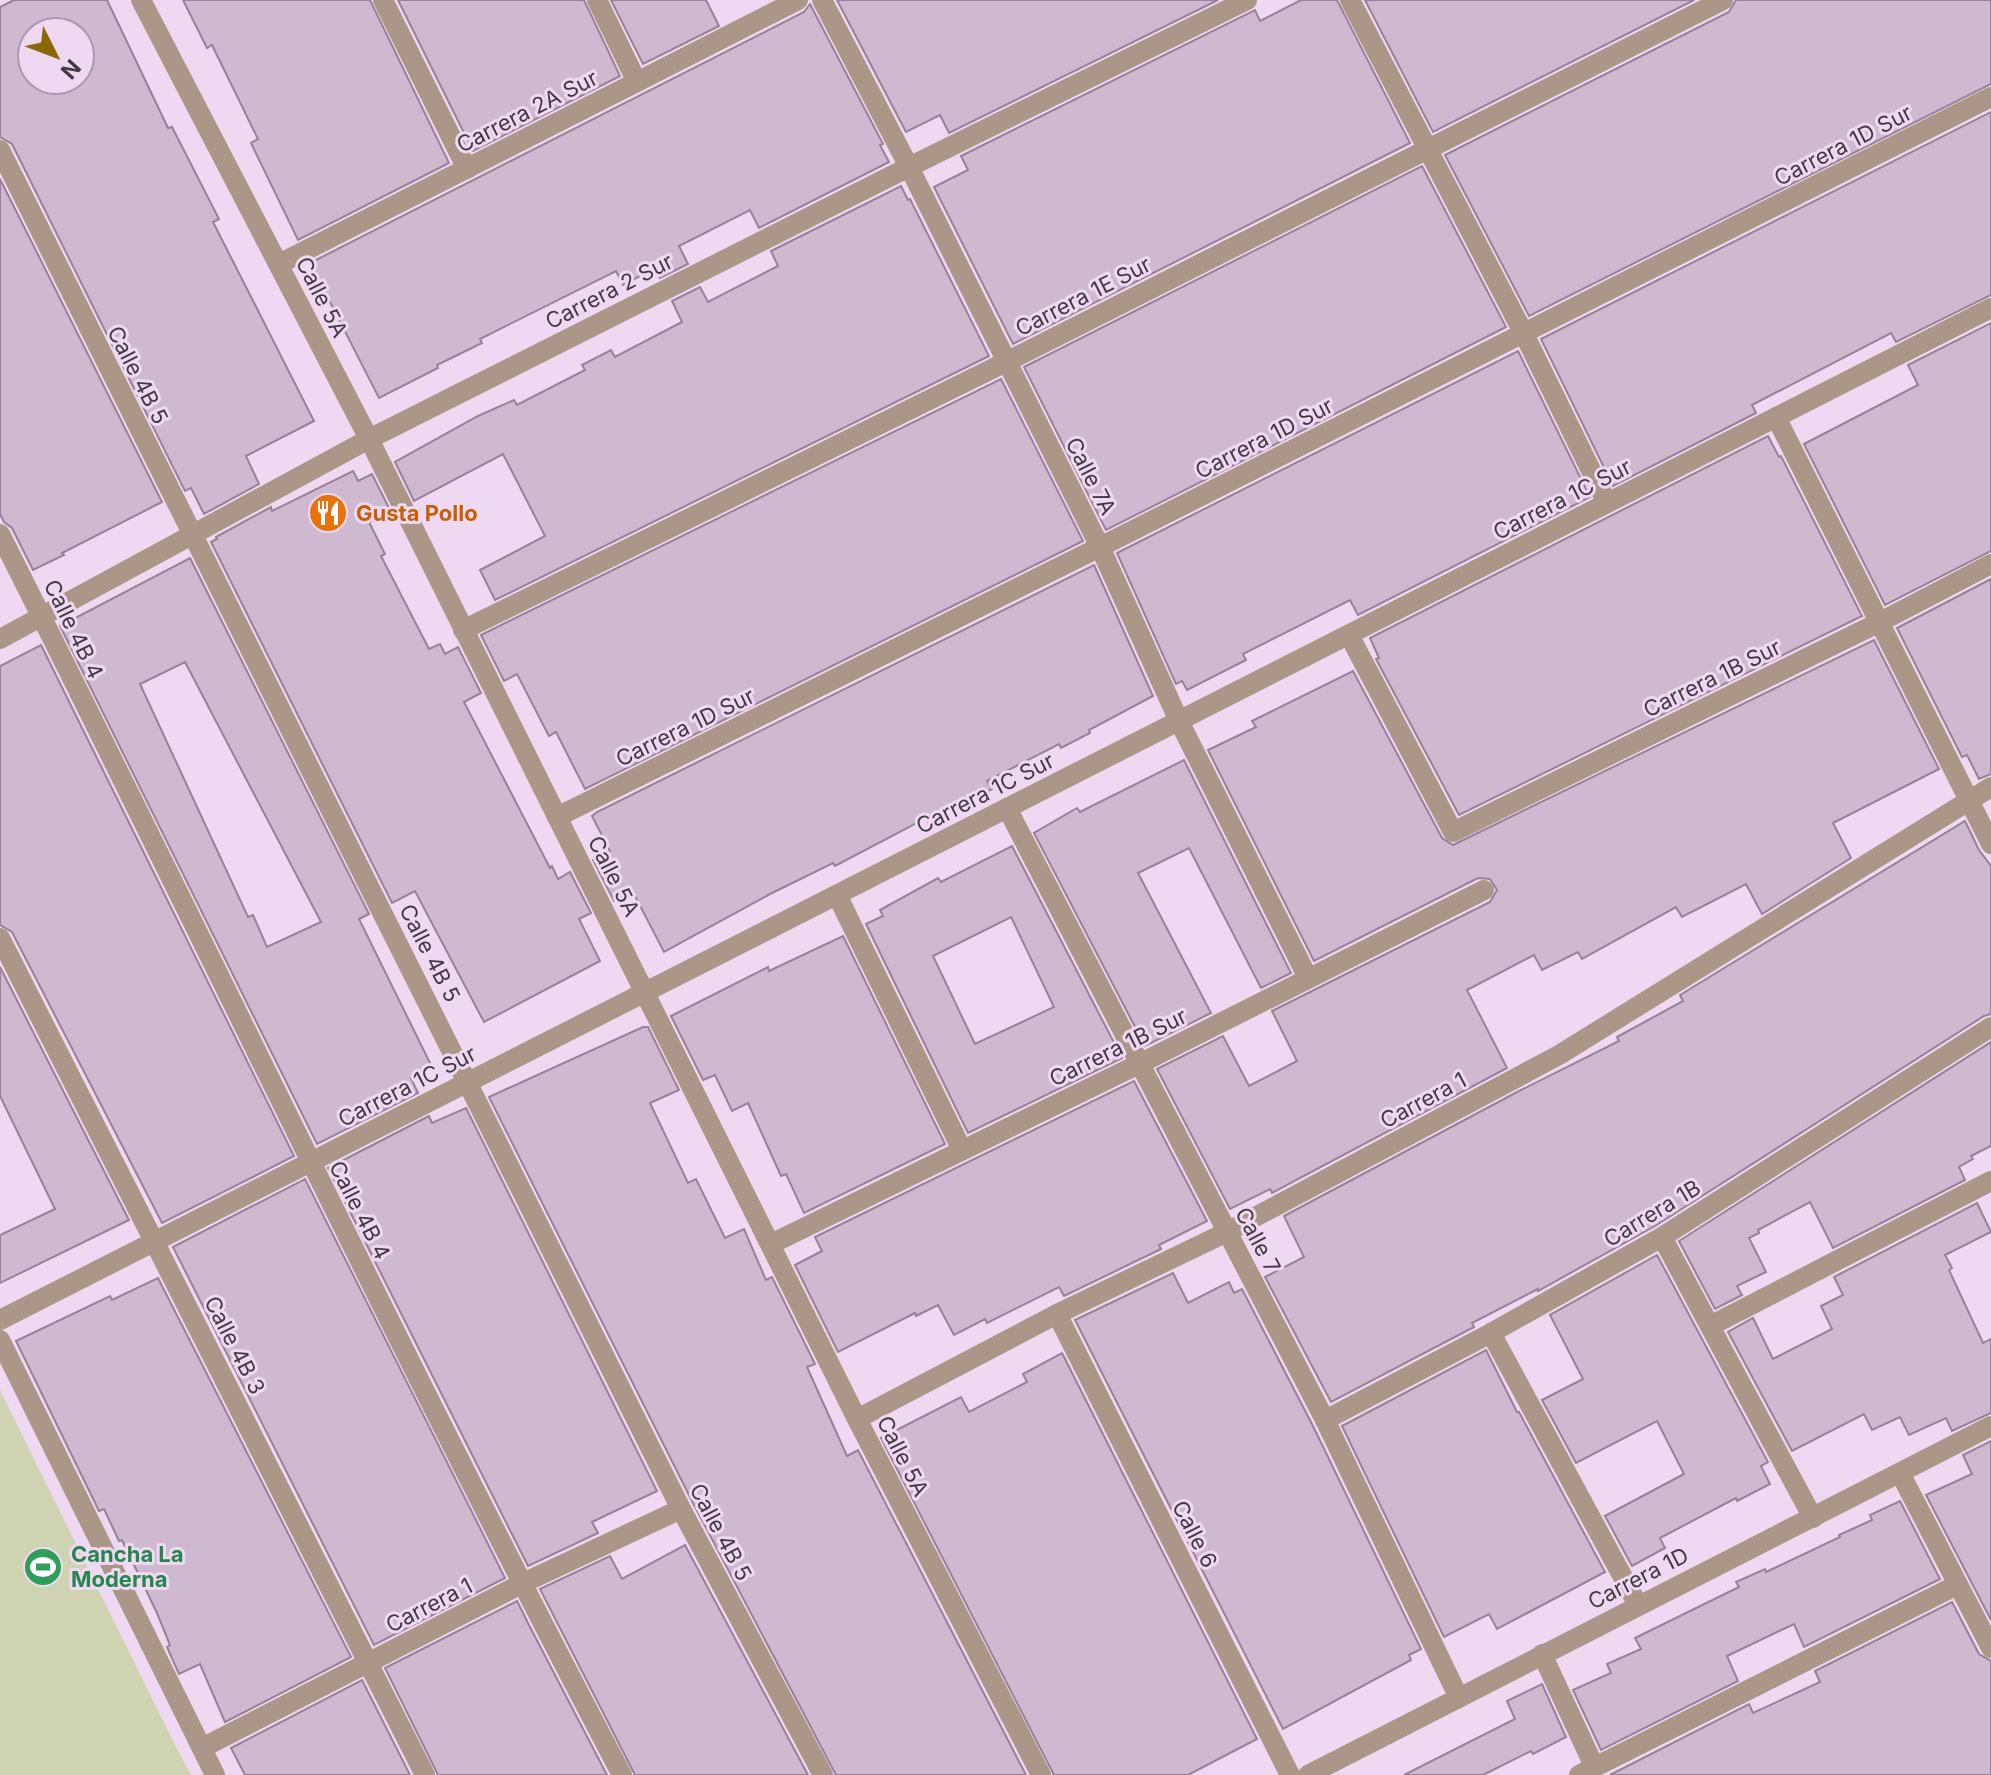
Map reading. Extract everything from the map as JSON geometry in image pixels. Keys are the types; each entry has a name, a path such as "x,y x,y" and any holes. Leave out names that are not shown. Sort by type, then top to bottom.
{"street":[{"name":"Calle 5A","path":"141,0 369,439 857,1419 1041,1775"},
{"path":"383,0 467,169"},
{"path":"597,0 637,82"},
{"name":"Carrera 2A Sur","path":"279,264 798,0"},
{"name":"Calle 7A","path":"822,0 1100,547 1179,721 1308,978"},
{"name":"Carrera 2 Sur","path":"0,639 369,439 1247,0"},
{"path":"1350,0 1524,334 1607,503"},
{"name":"Carrera 1E Sur","path":"463,630 1006,362 1723,0"},
{"name":"Carrera 1D Sur","path":"557,817 1991,97"},
{"name":"Calle 4B 5","path":"0,150 681,1509 823,1775"},
{"name":"Carrera 1C Sur","path":"0,1320 1991,308"},
{"path":"1776,417 1991,844"},
{"name":"Calle 4B 4","path":"0,534 521,1584 622,1775"},
{"name":"Carrera 1B Sur","path":"1349,635 1453,832 1880,622 1991,564"},
{"name":"Carrera 1","path":"857,1419 1057,1314 1227,1232 1559,1055 1991,787"},
{"name":"Calle 7","path":"1007,808 1325,1420 1459,1698"},
{"name":"Carrera 1B Sur","path":"771,1244 1139,1064 1484,890"},
{"path":"837,895 962,1150"},
{"name":"Calle 4B 3","path":"0,938 425,1775"},
{"name":"Carrera 1B","path":"1325,1420 1491,1333 1662,1237 1991,1027"},
{"path":"1710,1326 1991,1181"},
{"path":"1662,1237 1813,1518"},
{"name":"Calle 6","path":"1057,1314 1290,1775"},
{"path":"1491,1333 1638,1605"},
{"path":"0,1340 215,1775"},
{"name":"Carrera 1D","path":"1308,1775 1991,1426"},
{"path":"1900,1473 1991,1648"},
{"name":"Carrera 1","path":"202,1748 521,1584 681,1509"},
{"path":"1542,1654 1587,1771 1957,1585"}],"green space":[{"name":"Cancha La Moderna","path":"0,1390 174,1743 191,1775 0,1775"}],"building":[{"path":"14,0 107,0 168,128 172,127 219,219 213,222 314,421 246,456 259,484 204,514 191,488 185,491 12,144 0,137 0,7"},
{"path":"183,0 370,0 449,163 298,240 251,143 258,139 212,45 207,48"},
{"path":"398,0 584,0 620,76 473,151"},
{"path":"611,0 706,0 719,26 643,64"},
{"path":"837,0 1218,0 949,133 940,115 906,132"},
{"path":"1301,0 1337,0 1410,143 1013,344 934,187 968,170 961,156 1255,10 1260,21"},
{"path":"1365,0 1694,0 1433,132"},
{"path":"1736,0 1991,0 1991,84 1529,316 1445,155 1729,12"},
{"path":"810,4 883,144 880,145 889,162 759,228 750,210 679,246 688,264 660,278 655,268 623,285 616,271 480,339 482,343 379,398 310,263 804,12"},
{"path":"1991,112 1991,295 1896,342 1891,333 1752,405 1756,413 1613,486 1541,339"},
{"path":"1422,166 1506,327 1106,530 1024,367"},
{"path":"0,179 162,502 33,570 12,528 0,514"},
{"path":"901,186 989,356 495,600 480,570 545,536 503,454 414,501 395,462 478,416 514,400 517,405 585,370 582,365 611,350 615,357 682,322 672,301 700,287 708,302 778,266 771,251"},
{"path":"1991,323 1991,551 1885,605 1804,444 1918,385 1908,365"},
{"path":"1518,351 1590,497 1358,615 1350,600 1243,654 1246,660 1187,690 1182,681 1176,684 1117,553"},
{"path":"1001,379 1083,541 585,789 556,732 549,736 517,674 504,681 481,635"},
{"path":"1768,436 1862,616 1459,815 1376,659 1379,658 1370,638"},
{"path":"353,471 358,481 372,474 391,512 369,522 385,554 381,556 429,649 440,644 445,654 458,647 481,693 464,702 550,868 552,866 558,879 570,872 591,913 579,919 600,961 484,1022 415,891 392,903 211,542 271,507 272,511"},
{"path":"190,558 369,914 359,919 432,1067 411,1078 418,1093 317,1144 60,626","holes":["185,662 321,922 267,947 253,915 248,917 140,684"]},
{"path":"1094,565 1153,696 1061,748 1059,744 987,781 992,789 928,822 926,818 835,866 833,863 772,893 664,952 633,892 614,901 593,860 610,851 592,816 597,812"},
{"path":"1991,579 1991,774 1979,779 1967,755 1962,757 1897,628"},
{"path":"1874,640 1939,769 1833,823 1851,858 1762,914 1746,884 1682,917 1676,907 1582,959 1578,952 1542,970 1534,955 1467,990 1507,1068 1272,1193 1270,1189 1230,1209 1157,1069 1223,1036 1249,1086 1297,1061 1272,1011 1490,902 1497,890 1490,879 1478,878 1314,961 1208,750 1256,727 1252,721 1353,671 1442,838 1453,845"},
{"path":"41,645 294,1156 162,1223 12,932 0,925 0,666"},
{"path":"1184,760 1291,973 1261,988 1189,848 1138,873 1211,1013 1145,1046 1034,833 1077,808 1080,812"},
{"path":"1965,821 1991,866 1991,1014 1655,1226 1331,1402 1265,1277 1304,1257 1284,1216 1619,1041 1617,1037 1683,1001 1680,995"},
{"path":"1012,846 1122,1058 968,1133 866,924 883,916 880,910 938,878 941,882","holes":["1011,917 1054,1007 975,1044 933,956"]},
{"path":"843,936 945,1144 804,1213 786,1174 781,1176 748,1103 732,1111 715,1075 703,1080 671,1016 768,967 769,971"},
{"path":"0,967 129,1220 0,1283 0,1235 55,1209 0,1096"},
{"path":"648,1027 679,1090 650,1103 688,1183 696,1179 725,1238 744,1229 766,1280 772,1277 815,1364 807,1367 847,1456 858,1450 1026,1775 836,1775 693,1503 489,1097"},
{"path":"1991,1042 1991,1146 1971,1156 1973,1159 1959,1167 1965,1180 1833,1248 1810,1202 1749,1238 1766,1272 1737,1286 1742,1295 1715,1309 1679,1241"},
{"path":"1134,1081 1207,1221 1159,1245 1161,1249 1064,1296 1059,1287 987,1323 985,1319 954,1335 938,1305 916,1316 915,1313 838,1352 795,1265 822,1251 815,1237"},
{"path":"466,1108 657,1491 592,1522 598,1533 528,1566 328,1168 429,1116 432,1123"},
{"path":"305,1179 505,1578 374,1645 173,1247"},
{"path":"1977,1203 1991,1232 1945,1255 1983,1343 1991,1339 1991,1413 1952,1431 1946,1418 1909,1435 1900,1417 1872,1430 1864,1414 1792,1451 1728,1332 1753,1318 1773,1359 1832,1329 1821,1306 1843,1295 1834,1277"},
{"path":"1657,1255 1768,1462 1761,1466 1770,1484 1737,1501 1736,1498 1660,1538 1665,1548 1632,1566 1605,1516 1684,1474 1657,1421 1576,1463 1542,1400 1583,1379 1550,1315"},
{"path":"1173,1273 1188,1303 1229,1282 1234,1293 1242,1289 1313,1426 1421,1649 1409,1655 1411,1660 1283,1729 1075,1320"},
{"path":"158,1278 351,1657 225,1722 200,1664 179,1674 157,1613 122,1540 119,1541 104,1509 99,1511 16,1341 110,1296 112,1300"},
{"path":"1486,1350 1605,1572 1497,1629 1489,1614 1444,1637 1342,1426"},
{"path":"1062,1353 1257,1739 1188,1775 1054,1775 881,1438 961,1397 969,1412 1027,1382 1023,1374"},
{"path":"1991,1441 1991,1620 1926,1495 1972,1474 1963,1455"},
{"path":"1900,1501 1940,1579 1804,1647 1794,1624 1727,1656 1738,1681 1601,1750 1573,1690 1611,1673 1607,1664 1641,1649 1635,1638 1739,1587 1736,1582 1765,1569 1766,1572 1840,1537 1872,1520 1870,1515"},
{"path":"685,1545 808,1775 635,1775 540,1589 610,1556 622,1579"},
{"path":"517,1601 607,1775 438,1775 385,1668"},
{"path":"1952,1602 1979,1654 1991,1661 1991,1775 1610,1775 1749,1704 1753,1713 1820,1682 1815,1671"},
{"path":"362,1680 410,1775 245,1775 231,1748"},
{"path":"1542,1684 1566,1737 1483,1775 1404,1775 1515,1719 1507,1701"}],"place":[{"name":"Gusta Pollo","path":"328,513"},
{"name":"Cancha La Moderna","path":"43,1567"}]}
